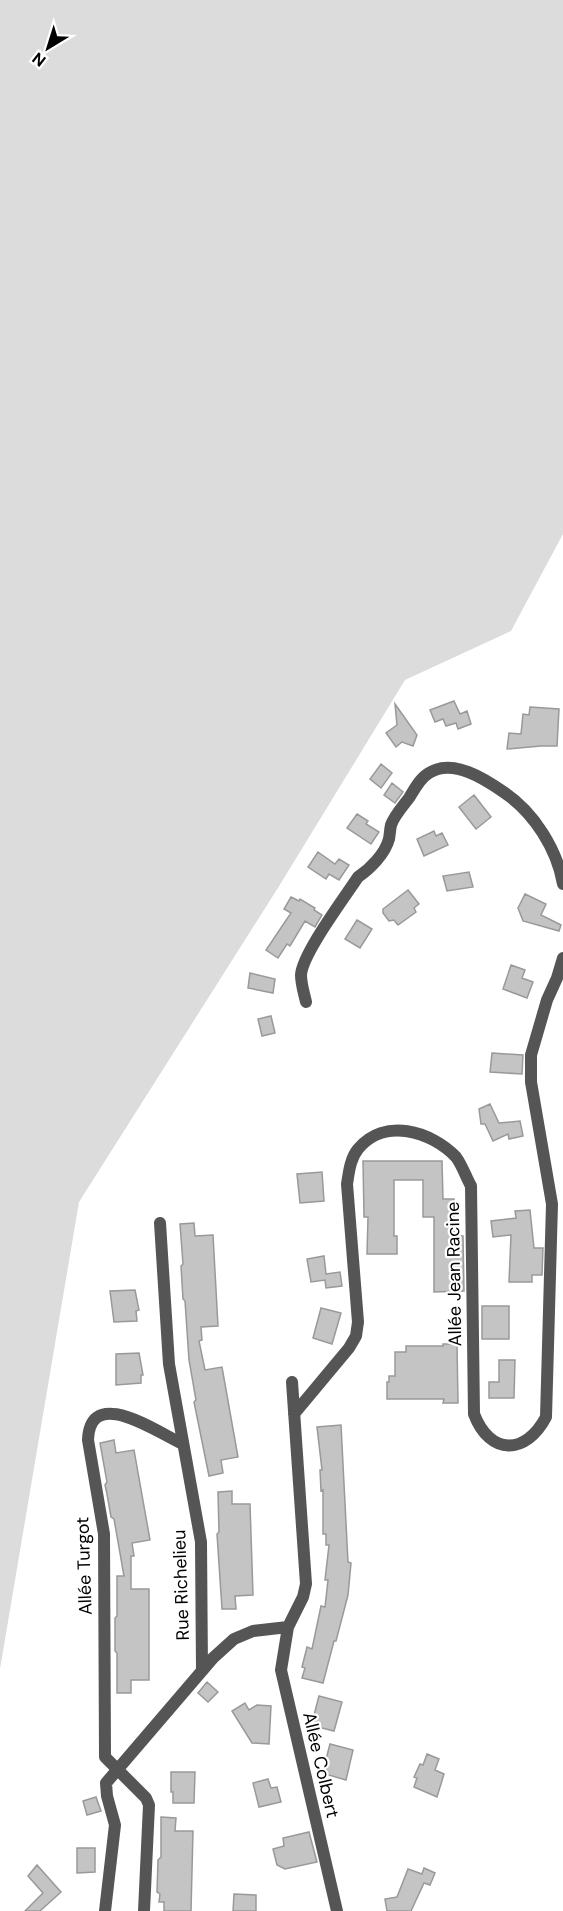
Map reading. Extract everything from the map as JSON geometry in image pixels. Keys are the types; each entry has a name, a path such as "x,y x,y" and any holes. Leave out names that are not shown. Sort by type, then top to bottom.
{"street":[{"path":"306,1002 301,984 301,972 307,955 357,877 370,869 388,841 391,824 429,772 444,768 462,770 487,780 510,797 531,817 552,849 563,884"},
{"name":"Allée Jean Racine","path":"294,1414 356,1336 358,1322 347,1184 350,1166 357,1150 372,1137 384,1131 401,1129 436,1141 457,1158 471,1186 474,1414 478,1426 495,1441 506,1445 516,1445 526,1442 535,1435 546,1417 552,1204 531,1082 531,1055 547,1000 563,958"},
{"name":"Rue Richelieu","path":"160,1223 169,1364 201,1542 202,1671"},
{"name":"Allée Colbert","path":"292,1382 306,1584 303,1597 288,1627 281,1670 337,1911"},
{"name":"Allée Turgot","path":"116,1770 105,1757 104,1534 88,1429 98,1417 112,1413 150,1426 183,1444"},
{"path":"105,1911 115,1825 106,1783 202,1671 234,1639 253,1632 288,1627"},
{"path":"116,1770 146,1798 149,1805 144,1911"}],"shaded area":[{"path":"0,0 563,0 563,534 511,631 405,680 281,883 79,1202 0,1669"}],"building":[{"path":"454,701 460,714 467,711 471,724 458,729 456,723 446,726 443,719 435,722 430,710"},
{"path":"395,704 417,735 413,746 402,742 396,747 386,733 397,725"},
{"path":"530,707 559,709 557,746 507,749 509,733 521,734 523,714 529,715"},
{"path":"381,764 392,773 381,788 370,779"},
{"path":"392,783 403,792 395,803 384,795"},
{"path":"474,795 491,817 476,829 459,807"},
{"path":"357,814 368,821 366,824 379,832 371,844 347,828"},
{"path":"434,831 436,836 442,833 448,845 424,856 417,839"},
{"path":"318,852 335,864 339,859 349,865 339,880 329,874 326,879 308,867"},
{"path":"469,872 473,887 447,891 443,876"},
{"path":"408,890 419,904 414,908 416,912 398,925 394,920 389,921 383,909"},
{"path":"525,894 546,904 541,915 561,925 559,931 523,921 518,908"},
{"path":"291,897 299,901 300,899 322,915 315,927 305,921 290,946 287,944 278,958 266,950 291,913 284,909"},
{"path":"357,920 372,929 360,948 345,939"},
{"path":"511,965 525,970 522,978 533,982 527,998 503,989"},
{"path":"250,973 275,979 273,993 248,988"},
{"path":"271,1016 275,1033 262,1036 258,1019"},
{"path":"492,1053 523,1055 522,1074 490,1072"},
{"path":"490,1104 499,1123 520,1121 523,1136 509,1139 508,1134 493,1141 485,1124 481,1124 479,1109"},
{"path":"363,1161 442,1161 443,1199 454,1199 454,1236 463,1236 464,1291 434,1292 434,1217 423,1217 423,1180 394,1180 394,1236 397,1236 397,1254 367,1254 368,1217 364,1217"},
{"path":"322,1172 324,1201 300,1203 297,1174"},
{"path":"530,1210 534,1248 543,1248 542,1275 532,1275 532,1282 509,1282 511,1235 493,1237 491,1221 516,1218 515,1211"},
{"path":"194,1223 195,1236 213,1235 218,1326 201,1327 202,1340 199,1341 205,1370 222,1367 238,1457 221,1460 223,1473 209,1476 194,1402 196,1400 189,1360 181,1266 183,1264 180,1224"},
{"path":"324,1256 326,1274 340,1272 342,1286 326,1288 325,1280 311,1282 307,1259"},
{"path":"135,1290 139,1310 136,1311 137,1321 114,1322 110,1291"},
{"path":"482,1306 509,1306 509,1339 482,1339"},
{"path":"321,1308 341,1313 332,1344 313,1338"},
{"path":"443,1344 457,1344 458,1403 443,1403 444,1399 387,1399 389,1376 395,1376 395,1352 406,1352 406,1346 443,1346"},
{"path":"139,1353 143,1375 141,1375 141,1383 116,1385 116,1354"},
{"path":"499,1360 515,1360 514,1398 489,1398 489,1382 499,1382"},
{"path":"341,1425 348,1562 351,1563 348,1595 323,1683 302,1678 307,1647 312,1649 321,1606 325,1607 328,1580 325,1580 329,1545 326,1545 326,1534 323,1534 323,1490 321,1491 320,1470 322,1470 317,1427"},
{"path":"114,1440 116,1453 134,1450 150,1540 132,1543 134,1556 131,1556 131,1589 149,1589 149,1680 131,1680 131,1693 117,1693 115,1618 117,1616 117,1576 124,1576 114,1519 111,1517 105,1485 107,1482 100,1443"},
{"path":"232,1491 232,1504 250,1504 253,1595 235,1596 236,1609 222,1609 217,1534 219,1532 218,1492"},
{"path":"207,1682 218,1692 208,1702 198,1693"},
{"path":"319,1696 342,1702 334,1731 314,1726 316,1716 314,1715"},
{"path":"245,1703 249,1710 257,1705 271,1706 269,1744 252,1743 232,1711"},
{"path":"330,1744 353,1750 346,1780 325,1774 328,1764 325,1763"},
{"path":"427,1754 439,1759 435,1770 444,1774 437,1797 414,1787 417,1778 414,1777 420,1764 423,1765"},
{"path":"171,1772 195,1772 194,1803 173,1803"},
{"path":"268,1779 271,1788 277,1787 281,1802 259,1807 253,1783"},
{"path":"96,1797 101,1811 87,1815 83,1801"},
{"path":"161,1817 176,1818 175,1831 193,1831 191,1911 164,1911 164,1902 159,1902 160,1894 157,1892 158,1860 161,1857"},
{"path":"309,1832 317,1862 285,1869 277,1865 273,1849 284,1846 283,1838"},
{"path":"77,1848 95,1848 95,1872 77,1873"},
{"path":"37,1865 61,1892 40,1911 25,1911 43,1893 28,1876"},
{"path":"424,1868 435,1873 430,1885 424,1883 411,1911 387,1911 385,1899 397,1897 408,1869 422,1874"},
{"path":"234,1894 256,1895 256,1911 233,1911"}]}
